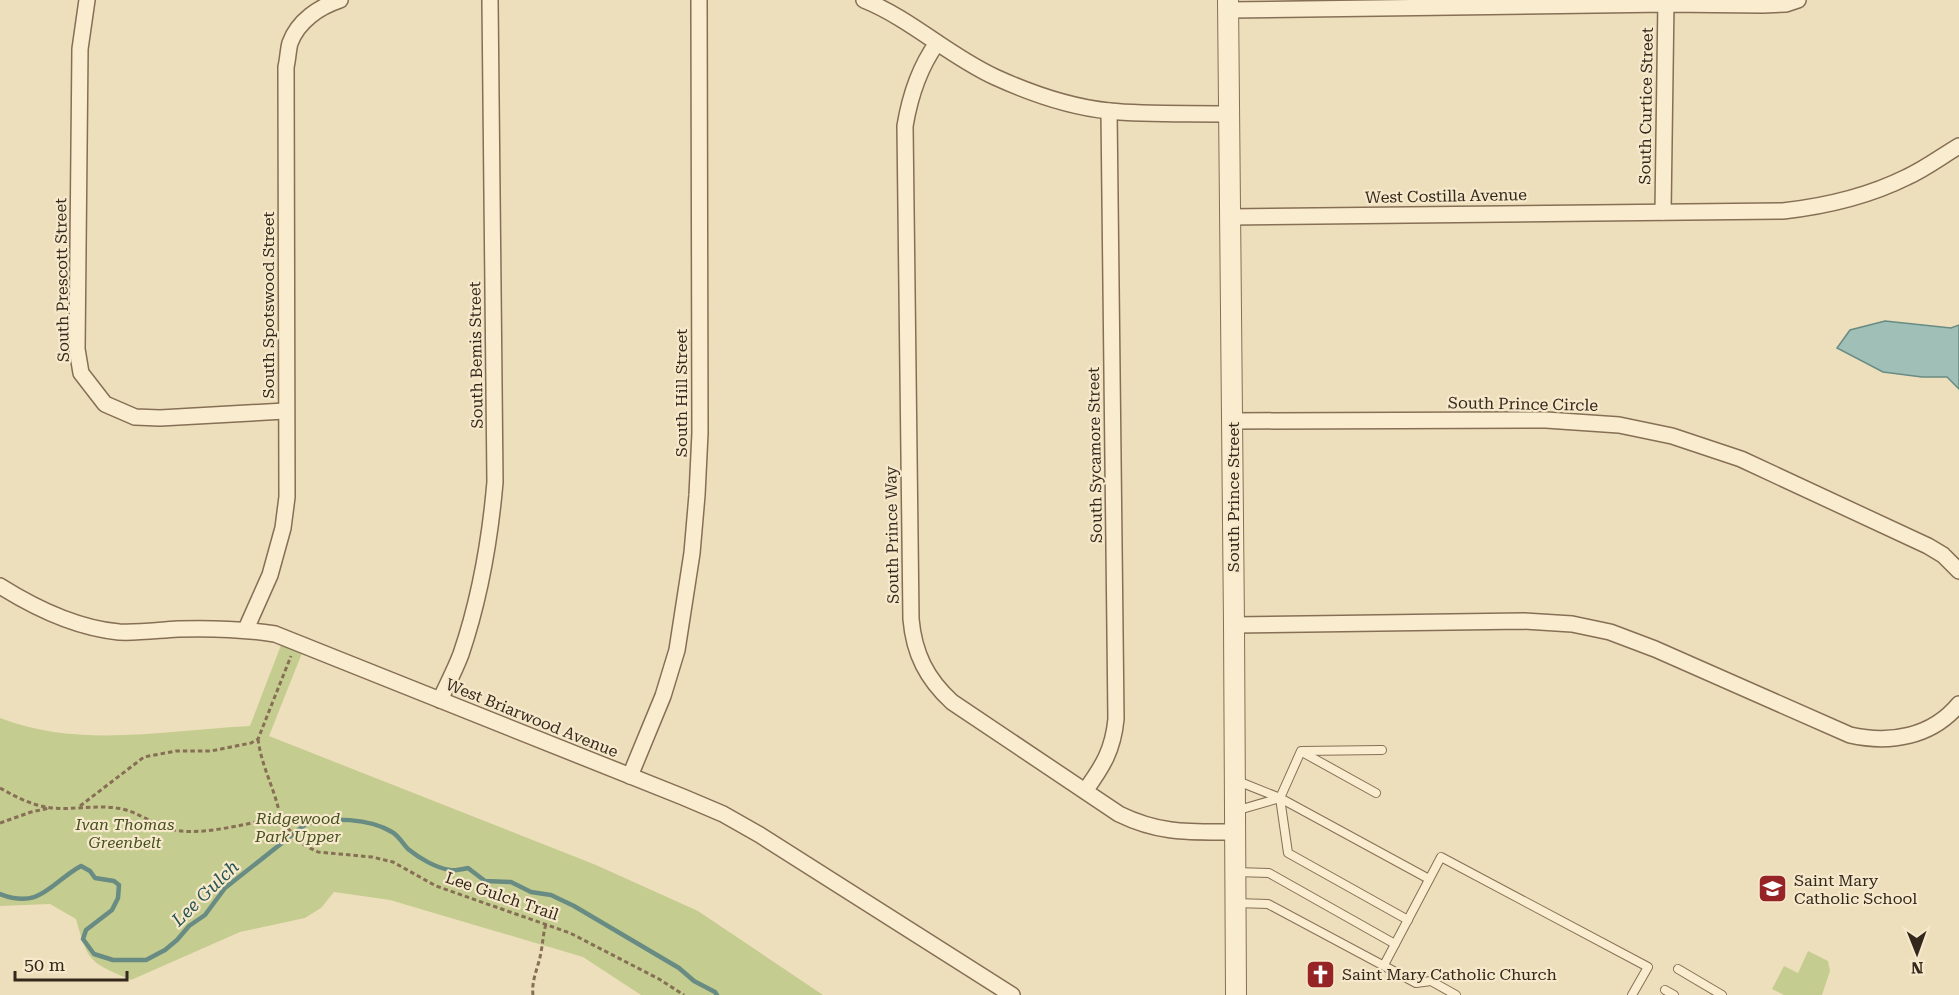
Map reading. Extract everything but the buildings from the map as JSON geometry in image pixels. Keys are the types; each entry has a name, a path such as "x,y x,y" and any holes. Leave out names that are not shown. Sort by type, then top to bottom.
{"street":[{"name":"South Prescott Street","path":"87,0 80,49 78,349 81,374 105,405 135,417 160,418 285,411"},
{"name":"South Spotswood Street","path":"246,629 270,575 282,528 287,486 288,454 285,411 286,67 291,42 304,22 317,10 340,0"},
{"name":"South Bemis Street","path":"440,700 460,656 471,619 489,537 495,482 490,0"},
{"name":"South Hill Street","path":"630,776 663,696 677,650 698,495 700,434 699,0"},
{"path":"864,0 883,9 994,77 1040,94 1109,111 1229,114"},
{"path":"1228,5 1666,2 1763,5 1786,4 1798,0"},
{"name":"South Curtice Street","path":"1663,212 1666,2"},
{"name":"South Prince Street","path":"1228,5 1236,995"},
{"name":"South Prince Way","path":"937,43 915,82 905,126 912,630 919,658 928,675 945,695 1119,814 1159,829 1182,832 1234,832"},
{"name":"South Sycamore Street","path":"1085,791 1106,761 1115,733 1116,719 1109,111"},
{"name":"West Costilla Avenue","path":"1229,217 1783,211 1849,200 1909,177 1959,146"},
{"name":"South Prince Circle","path":"1232,422 1574,421 1619,425 1672,436 1741,459 1928,546 1943,555 1959,571"},
{"name":"West Briarwood Avenue","path":"0,586 31,604 97,628 119,632 246,629 296,641 723,814 1012,995"},
{"path":"1234,625 1524,621 1572,624 1610,632 1655,649 1850,735 1867,739 1885,740 1917,734 1931,727 1959,704"}],"lane":[{"path":"1300,751 1382,750"},
{"path":"1300,751 1376,793"},
{"path":"1300,751 1280,798 1288,853 1408,920"},
{"path":"1234,780 1280,798 1429,879"},
{"path":"1233,812 1280,798"},
{"path":"1384,965 1441,858 1648,967 1632,995"},
{"path":"1234,872 1269,873 1395,944"},
{"path":"1235,903 1268,904 1416,982 1431,981 1456,995"},
{"path":"1678,969 1722,995"},
{"path":"1665,990 1674,995"}],"path":[{"path":"283,823 261,759 258,739 296,641"},
{"path":"79,807 144,757 176,751 211,751 251,743 258,739"},
{"path":"0,788 33,803 52,808"},
{"path":"0,823 31,812 52,808 79,807 119,808 133,811 168,829 183,831 205,830 272,819 283,823"},
{"name":"Lee Gulch Trail","path":"283,823 303,844 318,852 372,857 393,862 444,889 547,923 570,933 659,979 684,995"},
{"path":"532,995 547,923"}],"green space":[{"path":"281,645 302,653 269,736 596,865 698,911 823,995 641,995 583,957 390,900 334,892 321,908 305,918 240,932 131,980 107,969 93,959 84,945 76,919 50,904 0,906 0,718 61,733 92,735 124,735 250,726"},
{"path":"1808,951 1828,961 1830,971 1822,995 1784,995 1772,989 1784,966 1798,973"}],"water":[{"path":"1885,321 1951,328 1959,325 1959,389 1947,377 1922,377 1883,372 1837,348 1850,330"}],"waterway":[{"name":"Lee Gulch","path":"0,894 14,898 35,897 81,866 90,871 95,878 114,881 119,885 118,898 112,910 86,930 83,939 94,954 113,960 146,960 165,950 177,940 189,926 205,915 225,888 306,824 327,820 361,821 392,832 412,852 439,867 452,870 468,868 485,881 511,882 531,892 551,895 574,906 679,968 694,981 717,995"}],"place":[{"name":"Saint Mary Catholic School","path":"1773,889"},
{"name":"Saint Mary Catholic Church","path":"1321,974"}],"park label":[{"name":"Ridgewood Park Upper","path":"298,827"},
{"name":"Ivan Thomas Greenbelt","path":"125,833"}]}
